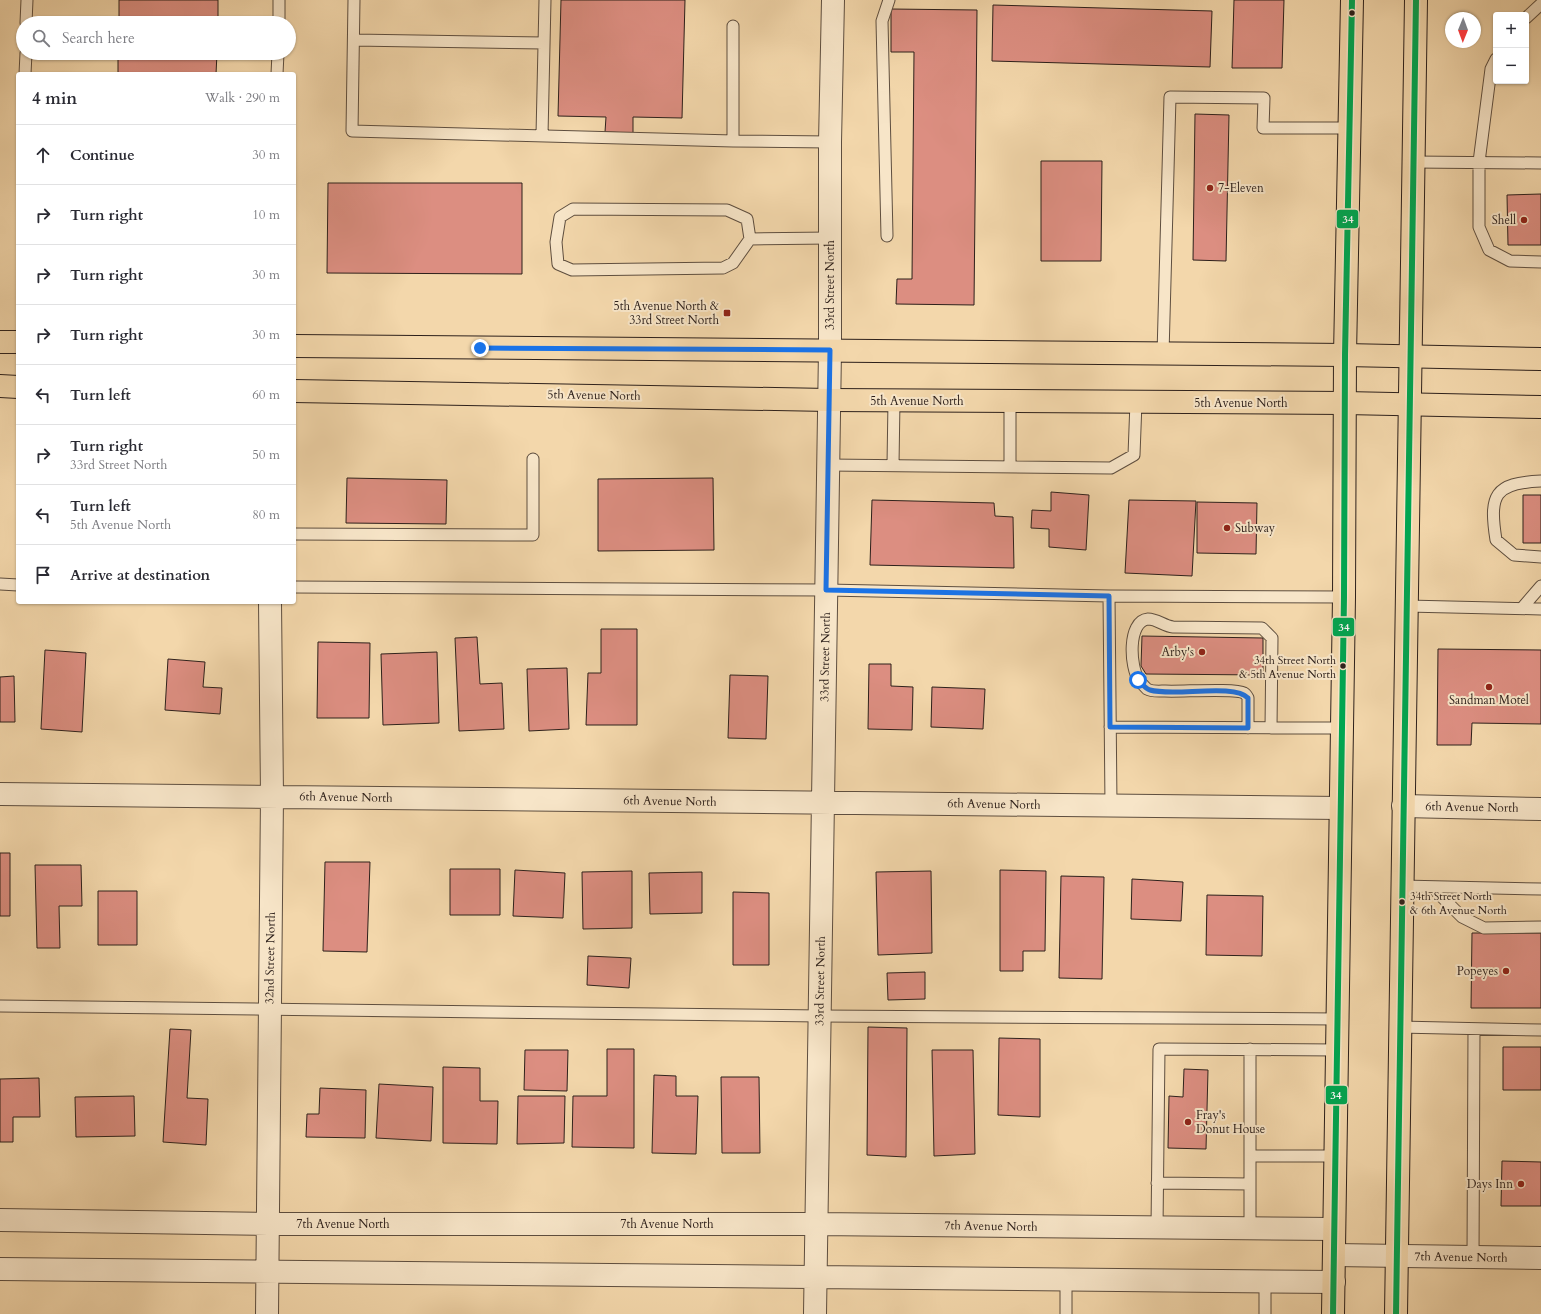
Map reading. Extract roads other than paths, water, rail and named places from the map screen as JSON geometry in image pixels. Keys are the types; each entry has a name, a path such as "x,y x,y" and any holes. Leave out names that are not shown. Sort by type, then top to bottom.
{"main road":[{"path":"1333,1314 1344,597 1345,355 1352,0"},
{"path":"1396,1314 1399,1027 1410,405 1409,357 1416,0"},
{"path":"0,342 16,342"},
{"path":"296,346 1345,355 1541,359"},
{"path":"0,386 16,387"},
{"name":"5th Avenue North","path":"296,391 894,401 1345,403 1541,407"}],"street":[{"name":"33rd Street North","path":"815,1314 830,350 830,142 833,0"},
{"name":"32nd Street North","path":"267,1314 272,796 270,604"},
{"name":"6th Avenue North","path":"0,794 1340,808"},
{"name":"6th Avenue North","path":"1403,806 1541,808"},
{"name":"7th Avenue North","path":"0,1220 268,1224 816,1224 1334,1229"},
{"name":"7th Avenue North","path":"1334,1255 1541,1258"},
{"path":"0,1269 1334,1282"}],"lane":[{"path":"26,16 27,0"},
{"path":"278,16 279,0"},
{"path":"354,0 352,131 733,141 830,142"},
{"path":"542,135 545,0"},
{"path":"887,236 882,20 889,0"},
{"path":"1529,15 1541,4"},
{"path":"733,26 733,141"},
{"path":"354,40 544,43"},
{"path":"25,72 26,60"},
{"path":"278,60 278,72"},
{"path":"1493,64 1490,69 1478,162 1479,227 1489,250 1510,261 1541,262"},
{"path":"1163,354 1170,97 1264,98 1263,128 1349,128"},
{"path":"1413,162 1541,163"},
{"path":"573,210 727,210 747,219 750,239 734,263 723,268 572,270 558,264 556,242 560,217 573,210"},
{"path":"750,239 830,238"},
{"path":"893,465 894,401"},
{"path":"1010,401 1010,467"},
{"path":"828,465 1111,468 1134,455 1136,402"},
{"path":"296,534 533,535 533,459"},
{"path":"1541,481 1519,482 1505,487 1495,500 1493,519 1496,540 1514,555 1541,557"},
{"path":"0,584 16,585"},
{"path":"1522,608 1541,586"},
{"path":"296,587 826,590 1109,596 1344,597"},
{"path":"1109,596 1111,805"},
{"path":"1407,606 1541,609"},
{"path":"1248,728 1248,698 1244,693 1235,691 1189,692 1149,690 1138,680 1132,664 1134,630 1140,622 1147,619 1158,620 1166,626 1173,627 1262,628 1272,638 1271,728"},
{"path":"1110,727 1341,728"},
{"path":"1402,886 1541,889"},
{"path":"1432,887 1462,917 1484,928 1541,927"},
{"path":"0,1006 820,1016 1337,1019"},
{"path":"1399,1027 1541,1030"},
{"path":"1473,1257 1474,1029"},
{"path":"1157,1228 1158,1048 1337,1050"},
{"path":"1250,1049 1250,1228"},
{"path":"1250,1156 1336,1156"},
{"path":"1158,1183 1250,1184"},
{"path":"1066,1280 1066,1314"},
{"path":"1265,1282 1265,1314"}],"place":[{"name":"7-Eleven","path":"1210,188"},
{"name":"Shell","path":"1524,220"},
{"name":"5th Avenue North & 33rd Street North","path":"727,313"},
{"name":"Subway","path":"1227,528"},
{"name":"Arby's","path":"1202,652"},
{"name":"34th Street North & 5th Avenue North","path":"1343,666"},
{"name":"Sandman Motel","path":"1489,687"},
{"name":"34th Street North & 6th Avenue North","path":"1402,902"},
{"name":"Popeyes","path":"1506,971"},
{"name":"Fray's Donut House","path":"1188,1122"},
{"name":"Days Inn","path":"1521,1184"}]}
